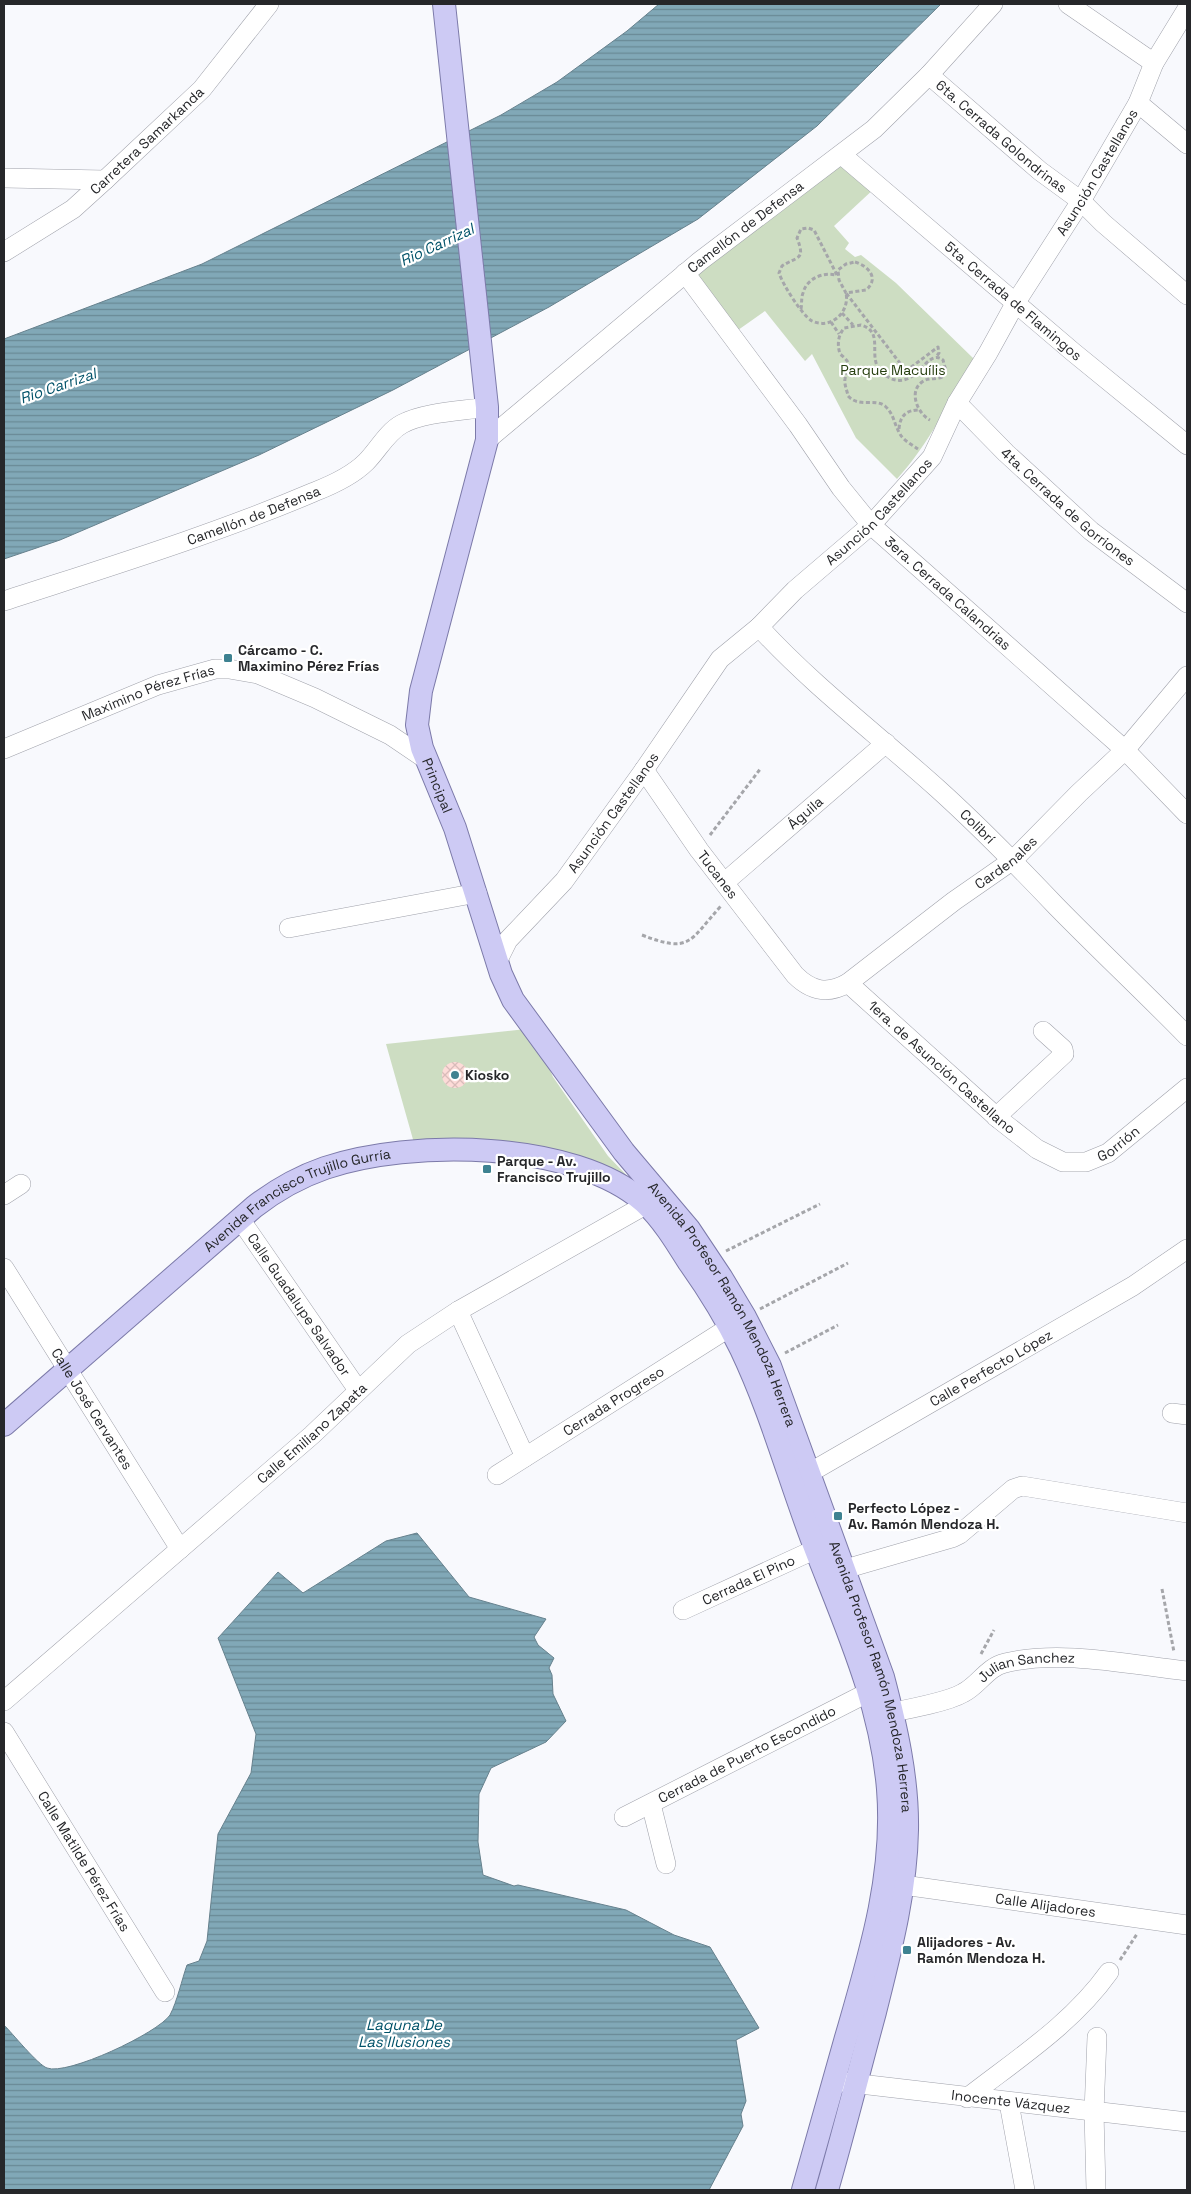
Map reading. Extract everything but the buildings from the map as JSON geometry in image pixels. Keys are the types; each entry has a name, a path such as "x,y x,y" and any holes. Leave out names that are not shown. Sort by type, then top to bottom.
{"main road":[{"name":"Principal","path":"444,4 487,407 487,440 419,697 417,725 427,760 448,806 507,989 513,1000 624,1152"},
{"name":"Avenida Francisco Trujillo Gurría","path":"4,1425 270,1195 305,1175 334,1165 385,1154 445,1151 506,1153 553,1160 599,1174 635,1194 647,1204"},
{"path":"599,1174 612,1174 617,1171 623,1163 624,1152"},
{"name":"Avenida Profesor Ramón Mendoza Herrera","path":"624,1152 689,1228 710,1259 737,1322 756,1386 801,1479 836,1573 874,1649 884,1714 889,1843 886,1873 876,1929 803,2190"},
{"name":"Avenida Profesor Ramón Mendoza Herrera","path":"647,1204 768,1362 801,1479 816,1549 836,1573 842,1613 869,1692 884,1714 906,1799 908,1828 903,1885 885,1971 827,2190"}],"street":[{"name":"Carretera Samarkanda","path":"4,252 73,209 202,89 269,4"},
{"name":"Camellón de Defensa","path":"487,440 757,216 874,129 929,75 993,4"},
{"path":"1068,4 1154,63"},
{"name":"Asunción Castellanos","path":"498,960 508,940 564,881 644,770 720,659 759,627 795,590 872,525 932,458 956,403 988,353 1016,302 1081,201 1138,103 1154,63 1187,9"},
{"name":"6ta. Cerrada Golondrinas","path":"929,75 1040,171 1081,201 1103,223 1187,295"},
{"path":"1138,103 1187,144"},
{"name":"5ta. Cerrada de Flamingos","path":"842,154 1187,445"},
{"path":"4,178 104,180"},
{"name":"3era. Cerrada Calandrias","path":"685,274 798,425 841,488 872,525 1125,750 1187,814"},
{"name":"4ta. Cerrada de Gorriones","path":"956,403 1013,460 1091,530 1187,602"},
{"name":"Camellón de Defensa","path":"4,601 181,543 313,493 341,480 364,465 393,430 403,423 417,418 487,407"},
{"name":"Colibrí","path":"759,627 789,660 939,789 1013,860 1187,1036"},
{"name":"Maximino Pérez Frías","path":"4,749 158,685 208,671 229,669 258,674 315,698 390,735 427,760"},
{"name":"Cardenales","path":"795,975 806,986 822,991 832,990 848,983 954,901 1013,860 1079,792 1125,750 1187,676"},
{"name":"Águila","path":"729,887 886,743"},
{"name":"Tucanes","path":"644,770 699,850 795,975"},
{"path":"289,928 476,893"},
{"name":"1era. de Asunción Castellano","path":"848,983 996,1117 1037,1149"},
{"path":"996,1117 1064,1054 1064,1049 1043,1031"},
{"name":"Gorrión","path":"1037,1149 1063,1162 1074,1164 1097,1159 1120,1145 1187,1088"},
{"path":"4,1195 20,1184"},
{"name":"Calle Emiliano Zapata","path":"4,1701 312,1434 408,1344 458,1311 647,1204"},
{"name":"Calle Guadalupe Salvador","path":"240,1219 358,1390"},
{"name":"Calle Perfecto López","path":"801,1479 1133,1286 1187,1249"},
{"path":"1166,1263 1187,1265"},
{"name":"Calle José Cervantes","path":"4,1268 66,1370 180,1549"},
{"path":"458,1311 525,1457"},
{"name":"Cerrada Progreso","path":"497,1475 737,1322"},
{"path":"836,1573 952,1538 960,1534 1013,1489 1022,1486 1187,1513"},
{"name":"Cerrada El Pino","path":"683,1610 816,1549"},
{"name":"Julian Sanchez","path":"884,1714 957,1696 976,1684 989,1670 1007,1662 1048,1659 1092,1659 1182,1670"},
{"name":"Cerrada de Puerto Escondido","path":"624,1817 869,1692"},
{"name":"Calle Matilde Pérez Frías","path":"4,1732 165,1992"},
{"path":"651,1804 666,1864"},
{"name":"Calle Alijadores","path":"903,1885 1187,1925"},
{"path":"967,2098 1066,2021 1110,1972"},
{"path":"1096,2190 1094,2112 1097,2037"},
{"name":"Inocente Vázquez","path":"834,2080 856,2085 1187,2122"},
{"path":"1009,2103 1025,2190"}],"path":[{"path":"846,293 847,301 842,313 831,322 812,321 802,313 779,273 782,266 795,260 801,254 802,250 797,238 801,229 808,228 814,230 846,293 906,372 938,347 939,353 936,357 928,360 918,373 909,379 892,379 882,372 875,362 876,345 873,335 865,326 853,325 844,328 840,334 839,351 847,360 849,366 845,382 848,396 862,403 882,404 892,414 898,432 932,458"},
{"path":"837,275 841,267 855,262 863,264 871,272 871,283 866,290 846,293"},
{"path":"801,310 803,292 807,285 821,275 837,275"},
{"path":"842,313 853,325"},
{"path":"831,322 840,334"},
{"path":"936,357 945,364 946,371 942,377 925,380 918,388 916,399 923,416 944,427"},
{"path":"898,432 900,422 906,413 919,410"},
{"path":"699,850 761,768"},
{"path":"642,935 670,945 684,944 693,937 729,887"},
{"path":"710,1259 820,1204"},
{"path":"737,1322 848,1263"},
{"path":"768,1362 838,1325"},
{"path":"1162,1589 1182,1670"},
{"path":"1110,1972 1132,1945 1145,1919"}],"green space":[{"name":"Parque Macuílis","path":"842,158 876,187 834,226 849,243 845,249 855,257 861,255 896,283 974,359 929,436 897,479 856,438 812,354 805,361 765,311 731,335 690,273"},
{"path":"526,1029 544,1055 553,1077 608,1156 635,1184 414,1143 386,1044"}],"water":[{"name":"Rio Carrizal","path":"659,4 941,4 817,126 698,219 549,307 393,390 259,455 60,540 4,559 4,339 202,264 501,115 557,82 627,31"},
{"name":"Laguna De Las Ilusiones","path":"417,1533 469,1597 546,1619 534,1637 538,1645 554,1658 549,1668 552,1675 553,1694 566,1721 546,1742 491,1768 479,1794 478,1842 483,1875 514,1886 518,1885 626,1910 674,1935 710,1947 759,2028 736,2040 746,2101 741,2114 743,2126 709,2190 4,2190 4,2025 47,2068 58,2069 73,2066 112,2051 149,2032 170,2015 187,1965 199,1961 207,1941 218,1834 251,1773 256,1734 218,1638 278,1572 303,1593 386,1541"}],"place":[{"name":"Cárcamo - C. Maximino Pérez Frías","path":"228,658"},
{"name":"Kiosko","path":"455,1075"},
{"name":"Parque - Av. Francisco Trujillo","path":"487,1169"},
{"name":"Perfecto López - Av. Ramón Mendoza H.","path":"838,1516"},
{"name":"Alijadores - Av. Ramón Mendoza H.","path":"907,1950"}]}
